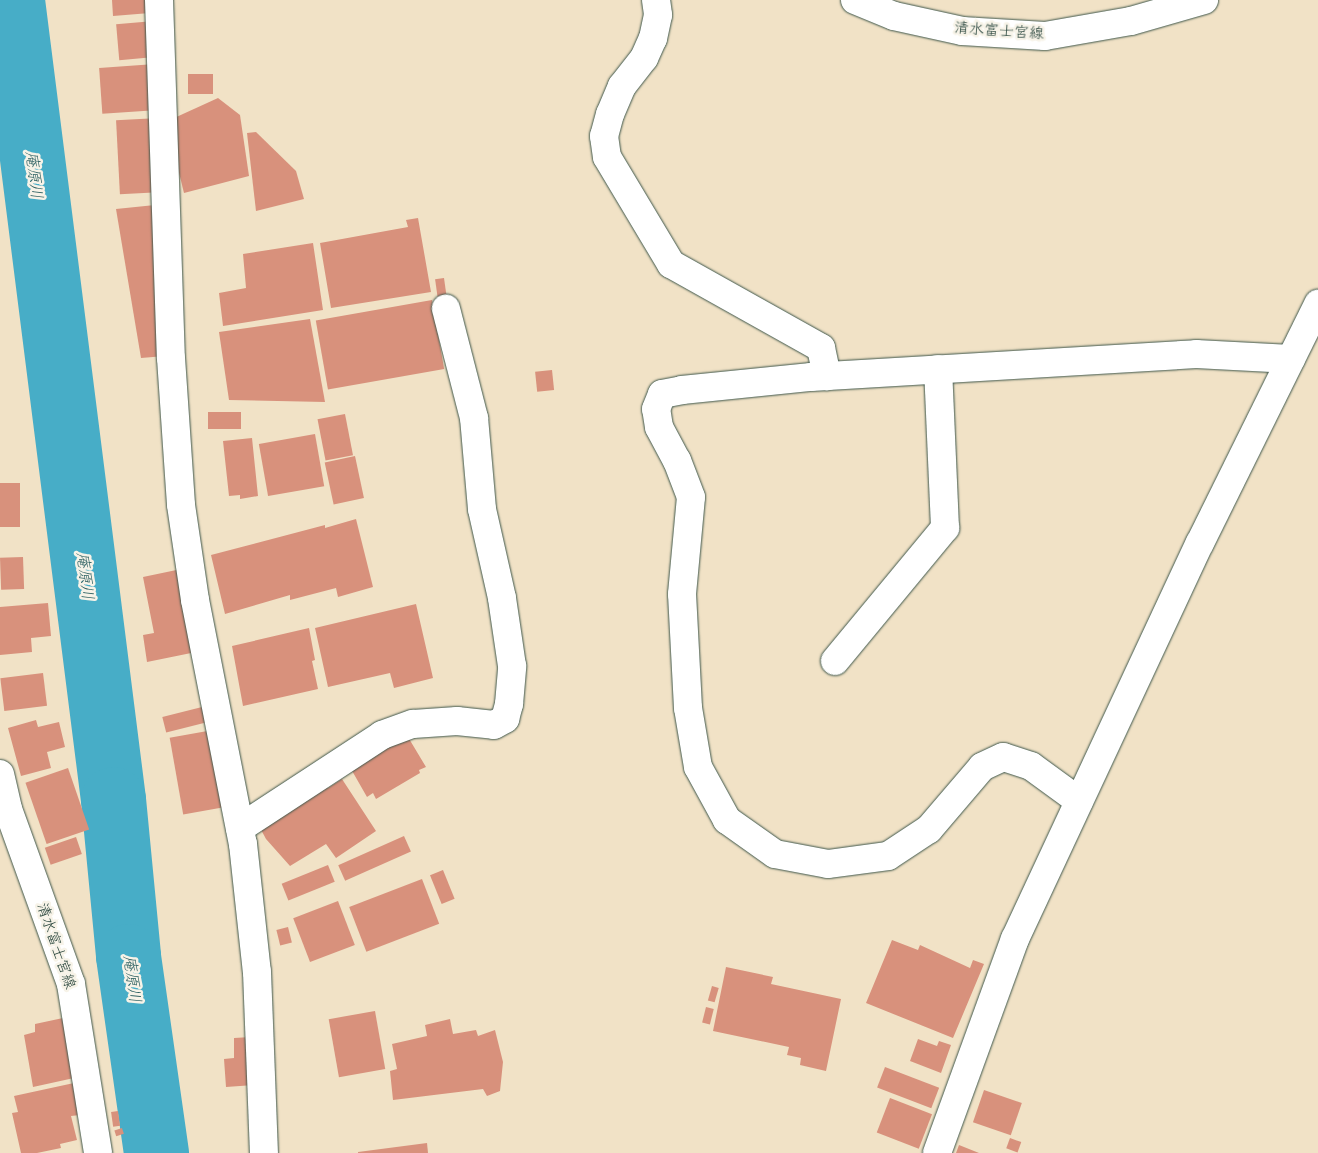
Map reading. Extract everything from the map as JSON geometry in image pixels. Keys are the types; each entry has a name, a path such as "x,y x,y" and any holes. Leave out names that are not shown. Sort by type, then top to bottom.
{"street":[{"path":"159,0 171,358 181,506 195,600 240,828 257,972 264,1153"},
{"path":"656,0 658,15 653,38 644,58 622,86 610,114 604,136 607,157 671,264 821,348 827,376"},
{"name":"清水富士宮線","path":"855,0 894,16 962,31 1045,36 1131,21 1204,0"},
{"path":"937,1153 1015,939 1200,543 1318,304"},
{"path":"240,828 382,735 413,724 457,721 494,725 505,719 510,694 511,656 502,598 482,509 474,418 446,309"},
{"path":"1079,802 1031,766 1003,757 982,767 929,829 888,856 828,864 775,854 727,820 698,767 688,708 682,594 692,497 677,461 659,427 656,409 662,394 682,390 827,376 1196,354 1291,359"},
{"path":"835,660 945,528 938,369"},
{"name":"清水富士宮線","path":"0,774 8,809 71,984 98,1153"}],"building":[{"path":"112,0 149,0 150,13 113,16"},
{"path":"154,21 157,57 119,60 116,24"},
{"path":"155,64 158,110 102,114 99,68"},
{"path":"188,74 213,74 213,94 188,94"},
{"path":"218,98 240,115 249,176 184,193 170,136 172,119"},
{"path":"159,118 163,192 120,194 116,120"},
{"path":"256,132 296,171 304,199 256,211 247,133"},
{"path":"155,205 165,356 141,358 116,209"},
{"path":"418,218 431,292 331,308 320,243 408,227 406,220"},
{"path":"313,243 323,310 223,326 219,293 246,288 243,254"},
{"path":"444,278 448,306 439,307 435,279"},
{"path":"432,300 444,369 328,389 316,320"},
{"path":"310,319 325,402 229,400 219,332"},
{"path":"552,370 554,390 537,392 535,372"},
{"path":"208,412 241,412 241,429 208,429"},
{"path":"345,414 353,455 326,461 318,419"},
{"path":"315,434 324,486 268,496 259,444"},
{"path":"252,438 258,496 240,499 240,495 229,496 223,441"},
{"path":"355,456 364,498 334,505 325,462"},
{"path":"0,483 20,483 20,527 0,527"},
{"path":"356,519 373,587 338,597 336,588 290,600 290,595 225,614 211,555 325,525 325,528"},
{"path":"23,557 24,589 1,590 0,558"},
{"path":"186,568 201,651 147,662 143,635 154,633 143,577"},
{"path":"48,603 51,636 31,638 32,652 0,655 0,607"},
{"path":"416,604 433,678 394,688 390,673 328,687 315,628"},
{"path":"309,628 315,660 312,661 318,689 243,706 232,646"},
{"path":"43,673 47,706 4,711 0,678"},
{"path":"206,706 210,722 166,732 162,717"},
{"path":"36,720 38,727 59,722 65,747 47,752 51,768 21,776 8,728"},
{"path":"213,730 227,807 183,814 170,738"},
{"path":"405,732 426,767 419,770 420,773 376,799 373,793 367,797 347,762"},
{"path":"68,768 89,829 47,844 25,783"},
{"path":"342,779 376,831 336,858 326,844 290,866 266,839 258,824 324,782 328,788"},
{"path":"404,836 411,852 345,881 338,865"},
{"path":"76,837 82,854 51,865 45,848"},
{"path":"328,865 335,882 288,900 282,884"},
{"path":"443,870 455,899 442,904 430,875"},
{"path":"422,879 439,924 366,952 349,907"},
{"path":"338,901 355,945 310,962 293,918"},
{"path":"288,927 292,943 280,945 276,930"},
{"path":"892,940 918,950 920,945 970,968 973,960 984,964 953,1038 866,1003"},
{"path":"726,967 773,977 771,984 841,999 826,1071 800,1065 801,1058 787,1055 789,1047 713,1031"},
{"path":"712,986 719,988 715,1002 708,1000"},
{"path":"706,1007 714,1009 710,1024 702,1023"},
{"path":"375,1011 385,1069 339,1077 329,1019"},
{"path":"63,1018 74,1078 33,1087 24,1035 35,1032 35,1024"},
{"path":"450,1019 453,1034 476,1030 478,1036 495,1030 503,1062 500,1091 487,1096 483,1089 393,1100 390,1071 397,1069 392,1044 427,1036 425,1025"},
{"path":"251,1037 254,1085 226,1087 224,1059 234,1058 234,1038"},
{"path":"918,1039 937,1046 939,1041 951,1045 941,1073 910,1061"},
{"path":"885,1067 939,1088 931,1108 877,1088"},
{"path":"74,1083 80,1115 71,1116 77,1140 60,1144 61,1148 37,1153 21,1153 12,1113 18,1112 14,1096"},
{"path":"984,1090 1022,1103 1011,1135 973,1122"},
{"path":"890,1098 932,1114 919,1149 877,1133"},
{"path":"118,1111 120,1126 113,1127 111,1112"},
{"path":"122,1128 124,1134 116,1136 114,1130"},
{"path":"1010,1138 1021,1142 1018,1152 1006,1148"},
{"path":"427,1143 428,1153 358,1153 358,1152"},
{"path":"959,1145 979,1153 956,1153"}],"waterway":[{"name":"庵原川","path":"12,0 113,799 128,956 156,1153"}]}
